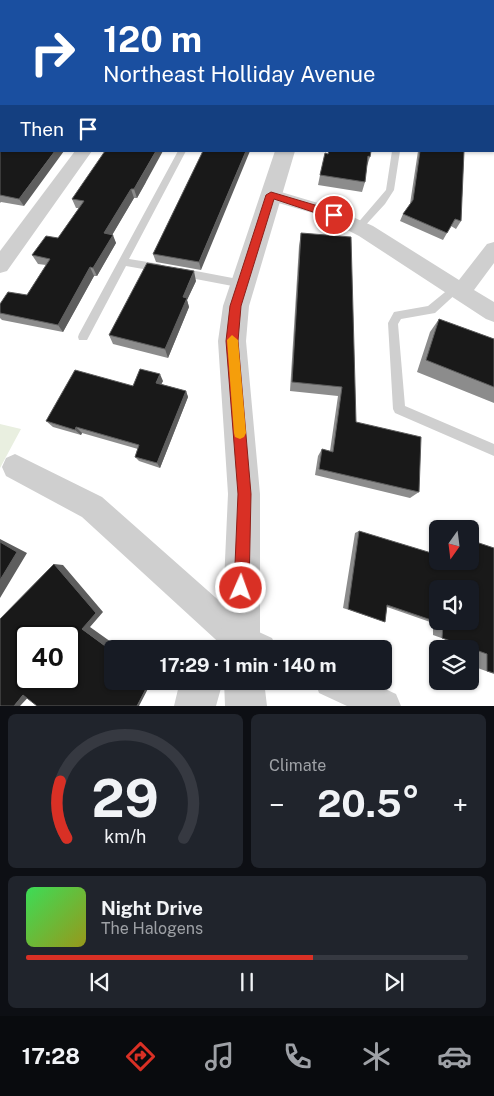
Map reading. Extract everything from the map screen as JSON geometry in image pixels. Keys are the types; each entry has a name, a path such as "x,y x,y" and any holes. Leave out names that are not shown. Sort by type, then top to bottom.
{"street":[{"path":"0,266 83,152"},
{"path":"243,640 244,494 232,341 236,306 285,152"},
{"path":"271,195 322,210 358,226 494,313"},
{"path":"458,290 494,249"},
{"path":"16,467 92,507 236,640"},
{"path":"195,706 198,690"},
{"path":"245,690 246,706"},
{"path":"350,690 384,706"}],"lane":[{"path":"83,336 181,152"},
{"path":"358,226 382,202 390,190 396,152"},
{"path":"124,262 243,284"},
{"path":"458,290 431,310 398,315 393,323 399,409 494,450"}],"green space":[{"path":"0,424 21,429 0,468"}],"building":[{"path":"0,152 54,152 19,199 0,195"},
{"path":"104,152 155,152 134,189 131,189 104,233 113,235 93,268 90,267 58,325 0,313 0,304 8,292 27,295 50,259 32,255 46,236 58,238 84,201 72,199"},
{"path":"203,152 246,152 199,262 153,254"},
{"path":"329,152 371,152 370,157 368,156 365,182 320,175 325,153 328,154"},
{"path":"420,152 464,152 461,221 455,219 447,233 403,214 413,200"},
{"path":"301,233 351,237 356,422 421,437 419,492 319,469 322,449 333,452 342,387 292,382"},
{"path":"147,263 194,271 183,297 187,298 165,349 109,335"},
{"path":"439,319 494,339 494,387 426,360"},
{"path":"140,369 160,374 156,383 186,391 157,463 135,457 139,445 76,427 75,430 46,421 75,370 133,386"},
{"path":"359,531 429,552 429,570 479,570 479,543 494,548 494,673 487,671 487,654 479,651 479,640 448,640 442,638 443,630 479,630 479,580 429,580 429,619 387,605 385,622 348,609"},
{"path":"0,542 17,552 0,580"},
{"path":"54,564 96,613 82,629 104,645 104,690 145,690 137,706 37,706 23,695 14,706 0,706 0,619"}],"slow traffic":[{"path":"232,340 240,433"}],"route":[{"path":"241,588 244,494 232,341 236,306 271,195 334,215"}]}
